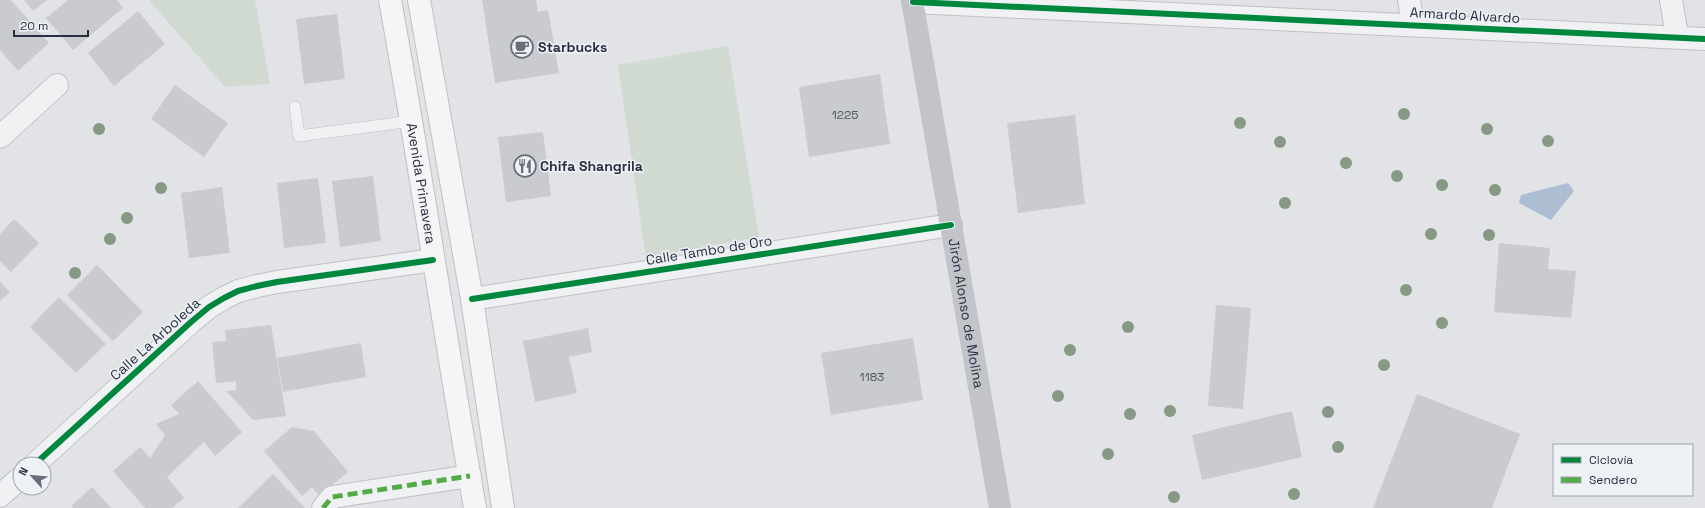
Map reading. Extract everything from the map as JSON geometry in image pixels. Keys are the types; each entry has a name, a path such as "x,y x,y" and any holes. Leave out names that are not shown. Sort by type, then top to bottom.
{"main road":[{"name":"Avenida Primavera","path":"390,0 412,121 433,260 476,508"},
{"name":"Avenida Primavera","path":"419,0 472,299 503,508"},
{"name":"Jirón Alonso de Molina","path":"912,1 1000,508"}],"street":[{"path":"1409,0 1413,25"},
{"path":"1671,0 1677,36"},
{"name":"Armardo Alvardo","path":"912,1 1705,38"},
{"path":"0,137 57,85"},
{"name":"Calle Tambo de Oro","path":"472,299 951,225"},
{"name":"Calle La Arboleda","path":"44,456 191,322 209,307 224,298 238,291 277,282 433,260"},
{"path":"323,508 332,497 470,476"},
{"path":"0,496 12,485"}],"lane":[{"path":"295,107 299,136 412,121"}],"shaded area":[{"path":"149,0 255,0 270,84 225,87"},
{"path":"728,46 759,237 646,258 618,65"}],"water":[{"path":"1568,183 1574,191 1551,220 1519,203 1521,195"}],"building":[{"path":"0,0 11,0 49,43 18,71 0,50"},
{"path":"24,0 47,0 33,11"},
{"path":"68,0 117,0 123,8 73,50 46,18"},
{"name":"Starbucks","path":"482,0 536,0 538,12 548,10 559,73 495,83"},
{"path":"138,11 165,44 114,86 88,53"},
{"path":"337,14 345,79 304,84 296,19"},
{"path":"880,74 890,144 809,157 799,87"},
{"path":"175,85 228,123 204,157 151,119"},
{"path":"1075,115 1085,204 1018,213 1007,123"},
{"name":"Chifa Shangrila","path":"543,132 551,196 506,202 498,137"},
{"path":"373,176 381,241 340,247 332,181"},
{"path":"318,178 326,243 284,248 277,183"},
{"path":"222,187 230,253 189,258 181,193"},
{"path":"14,219 39,243 11,272 0,261 0,234"},
{"path":"1499,243 1550,248 1548,269 1576,271 1571,318 1494,312"},
{"path":"97,265 143,312 113,341 67,295"},
{"path":"0,282 10,292 0,301"},
{"path":"59,297 106,344 76,373 30,327"},
{"path":"1216,305 1251,308 1243,409 1208,406"},
{"path":"271,325 286,416 253,420 226,391 236,390 236,381 216,383 212,342 226,341 225,330"},
{"path":"588,328 592,352 569,357 577,393 535,402 523,341"},
{"path":"913,338 923,400 831,415 821,353"},
{"path":"361,343 366,377 283,392 277,358"},
{"path":"198,381 242,432 215,456 204,442 167,477 184,498 172,508 145,508 113,471 140,447 150,458 165,435 156,424 179,414 171,405"},
{"path":"1417,394 1520,434 1492,508 1373,508"},
{"path":"1292,411 1302,457 1202,480 1192,435"},
{"path":"292,427 314,431 348,472 319,496 312,487 302,496 264,451"},
{"path":"273,474 305,508 238,508"},
{"path":"92,487 111,508 73,508 71,506"}],"marked path":[{"path":"323,508 332,497 470,476"}],"cycle path":[{"path":"913,2 1705,39"},
{"path":"472,299 951,225"},
{"path":"44,456 191,322 209,307 224,298 238,291 277,282 433,260"}],"place":[{"name":"Starbucks","path":"522,47"},
{"name":"Chifa Shangrila","path":"525,166"}]}
